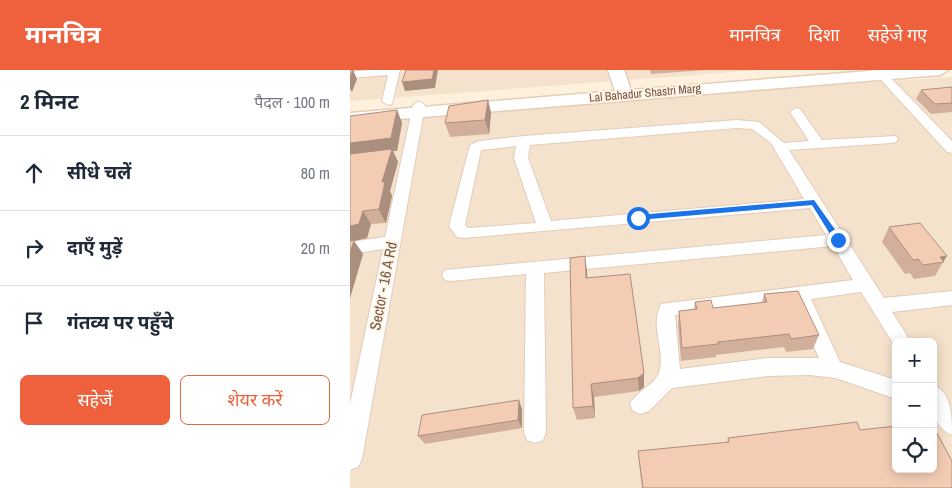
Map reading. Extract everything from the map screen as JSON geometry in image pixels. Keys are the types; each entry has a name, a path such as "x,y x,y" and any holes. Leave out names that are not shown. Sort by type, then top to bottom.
{"street":[{"path":"616,70 624,92 856,70"},
{"name":"Lal Bahadur Shastri Marg","path":"350,118 417,109 624,92 880,72 940,70"},
{"path":"350,75 394,71 388,101"},
{"path":"880,72 952,149"},
{"path":"901,95 918,93"},
{"path":"350,110 417,109"},
{"name":"Sector - 16 A Rd","path":"350,459 392,242 401,156 417,109"},
{"path":"796,112 818,144"},
{"path":"814,202 471,234 463,233 457,226 475,148 486,144 737,124 755,125 762,128 780,147 899,338"},
{"path":"780,147 891,139"},
{"path":"524,140 521,158 545,226"},
{"path":"451,275 838,240"},
{"path":"350,248 392,242"},
{"path":"535,268 536,432"},
{"path":"667,380 671,353 664,316 668,309 866,285"},
{"path":"799,293 834,370"},
{"path":"879,306 952,298"},
{"path":"641,404 667,380 797,366 834,370 892,388"}],"shaded area":[{"path":"350,70 760,70 350,101"},
{"path":"952,77 952,488 350,488 350,121 466,109"}],"building":[{"path":"406,70 434,70 432,79 402,82"},
{"path":"952,87 952,103 935,104 921,90"},
{"path":"488,100 485,120 445,123 449,106"},
{"path":"397,110 391,138 350,143 350,116"},
{"path":"392,149 382,182 385,182 379,209 363,211 359,224 350,226 350,154"},
{"path":"920,223 947,256 940,257 944,262 923,265 918,259 913,260 889,227"},
{"path":"354,240 350,254 350,241"},
{"path":"585,256 586,278 630,274 644,373 638,378 591,384 593,406 573,408 570,258"},
{"path":"798,291 819,335 791,339 789,334 682,348 679,311 697,309 695,302 711,300 713,308 767,302 764,294"},
{"path":"519,400 518,420 418,436 422,415"},
{"path":"857,422 860,430 892,426 892,473 937,473 937,433 952,461 952,488 643,488 638,451 729,442 728,438"}],"route":[{"path":"638,218 814,202 838,240"}]}
